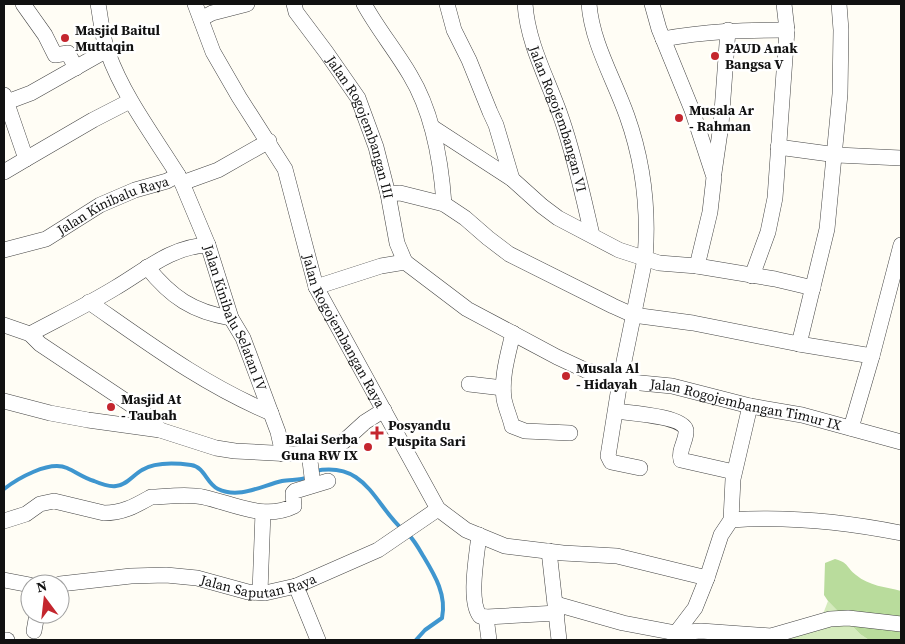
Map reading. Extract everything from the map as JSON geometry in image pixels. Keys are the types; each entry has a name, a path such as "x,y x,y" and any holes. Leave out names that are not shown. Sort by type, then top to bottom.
{"street":[{"path":"23,4 45,35 54,55 68,53 76,68"},
{"name":"Jalan Kinibalu Selatan IV","path":"98,4 107,50 130,101 180,179 208,245 231,318 243,338 278,432 282,454"},
{"name":"Jalan Rogojembangan Raya","path":"195,4 213,52 285,169 316,287 438,509 466,530 505,546 549,552 617,556 707,578"},
{"path":"201,19 212,13 246,4"},
{"name":"Jalan Rogojembangan III","path":"294,4 296,12 358,98 376,146 388,194 397,243 405,262"},
{"path":"364,4 412,77 432,127 443,186 444,204"},
{"path":"447,4 454,30 469,60 496,125 512,179"},
{"name":"Jalan Rogojembangan VI","path":"525,4 526,24 542,71 562,119 577,170 592,235"},
{"path":"589,4 591,22 627,115 642,170 645,201 645,259 620,381 609,459 611,462 640,468"},
{"path":"652,4 663,39 692,110 714,177"},
{"path":"752,276 768,232 774,207 787,30 784,4"},
{"path":"799,344 826,229 835,154 840,94 841,30 839,4"},
{"path":"697,266 710,212 721,125 728,30"},
{"path":"663,39 728,30 787,30"},
{"path":"26,159 5,99 31,94 107,50"},
{"path":"4,172 93,120 130,101"},
{"path":"432,127 512,179 558,218 618,250 659,263 697,266 813,288"},
{"name":"Jalan Kinibalu Raya","path":"4,250 46,239 100,205 135,190 218,170 269,141"},
{"path":"778,147 835,154 901,158"},
{"path":"388,194 400,193 444,204 465,218 509,254 633,315 693,323 872,356"},
{"path":"30,334 116,288 147,267 174,253 198,245 208,245"},
{"path":"851,428 901,245"},
{"path":"316,287 381,266 405,262"},
{"name":"Jalan Rogojembangan Timur IX","path":"405,262 467,309 564,361 586,370 620,381 672,386 750,406 802,415 901,442"},
{"path":"147,267 172,294 200,310 231,318"},
{"path":"89,302 191,372 237,399 270,413"},
{"path":"4,325 30,334 48,349 145,414 160,430"},
{"path":"513,333 504,378 506,407 512,426 526,431 570,432"},
{"path":"469,384 504,388"},
{"path":"4,401 50,413 160,430 216,448 282,454 309,453 343,442 365,422 384,410"},
{"path":"675,637 695,608 722,535 731,520 732,479 750,406"},
{"path":"616,412 667,418 680,423 684,426 686,432 680,456 681,460 734,472"},
{"path":"4,521 26,514 40,504 54,501 104,513 123,511 151,497 202,496 245,509 263,512 292,508 294,506 295,491 321,483 310,468 309,453"},
{"name":"Jalan Saputan Raya","path":"70,583 131,576 166,575 197,578 248,592 265,592 296,586 378,550 438,509"},
{"path":"260,592 263,512"},
{"path":"731,520 806,521 864,526 901,533"},
{"path":"479,535 474,586 476,607 480,616 486,617 556,609 623,623 675,637 701,631 771,636 830,619 848,618 901,624"},
{"path":"549,552 559,640"},
{"path":"4,580 20,583"},
{"path":"296,586 318,640"},
{"path":"486,617 488,640"},
{"path":"34,631 35,624"}],"green space":[{"path":"835,559 845,564 866,582 901,591 901,640 869,640 860,634 828,601 824,595 825,563"},
{"path":"828,601 860,634 869,640 776,640 818,627"}],"waterway":[{"path":"4,489 25,476 51,466 67,468 90,480 113,486 123,484 147,467 159,464 191,465 196,466 203,472 218,489 234,493 250,491 282,481 308,477"},
{"path":"315,471 332,470 346,472 358,478 403,530"},
{"path":"408,534 435,577 443,601 442,618 425,630 416,640"}],"place":[{"name":"Masjid Baitul Muttaqin","path":"65,38"},
{"name":"PAUD Anak Bangsa V","path":"715,56"},
{"name":"Musala Ar - Rahman","path":"679,118"},
{"name":"Musala Al - Hidayah","path":"566,376"},
{"name":"Masjid At - Taubah","path":"111,407"},
{"name":"Posyandu Puspita Sari","path":"377,433"},
{"name":"Balai Serba Guna RW IX","path":"368,447"}]}
